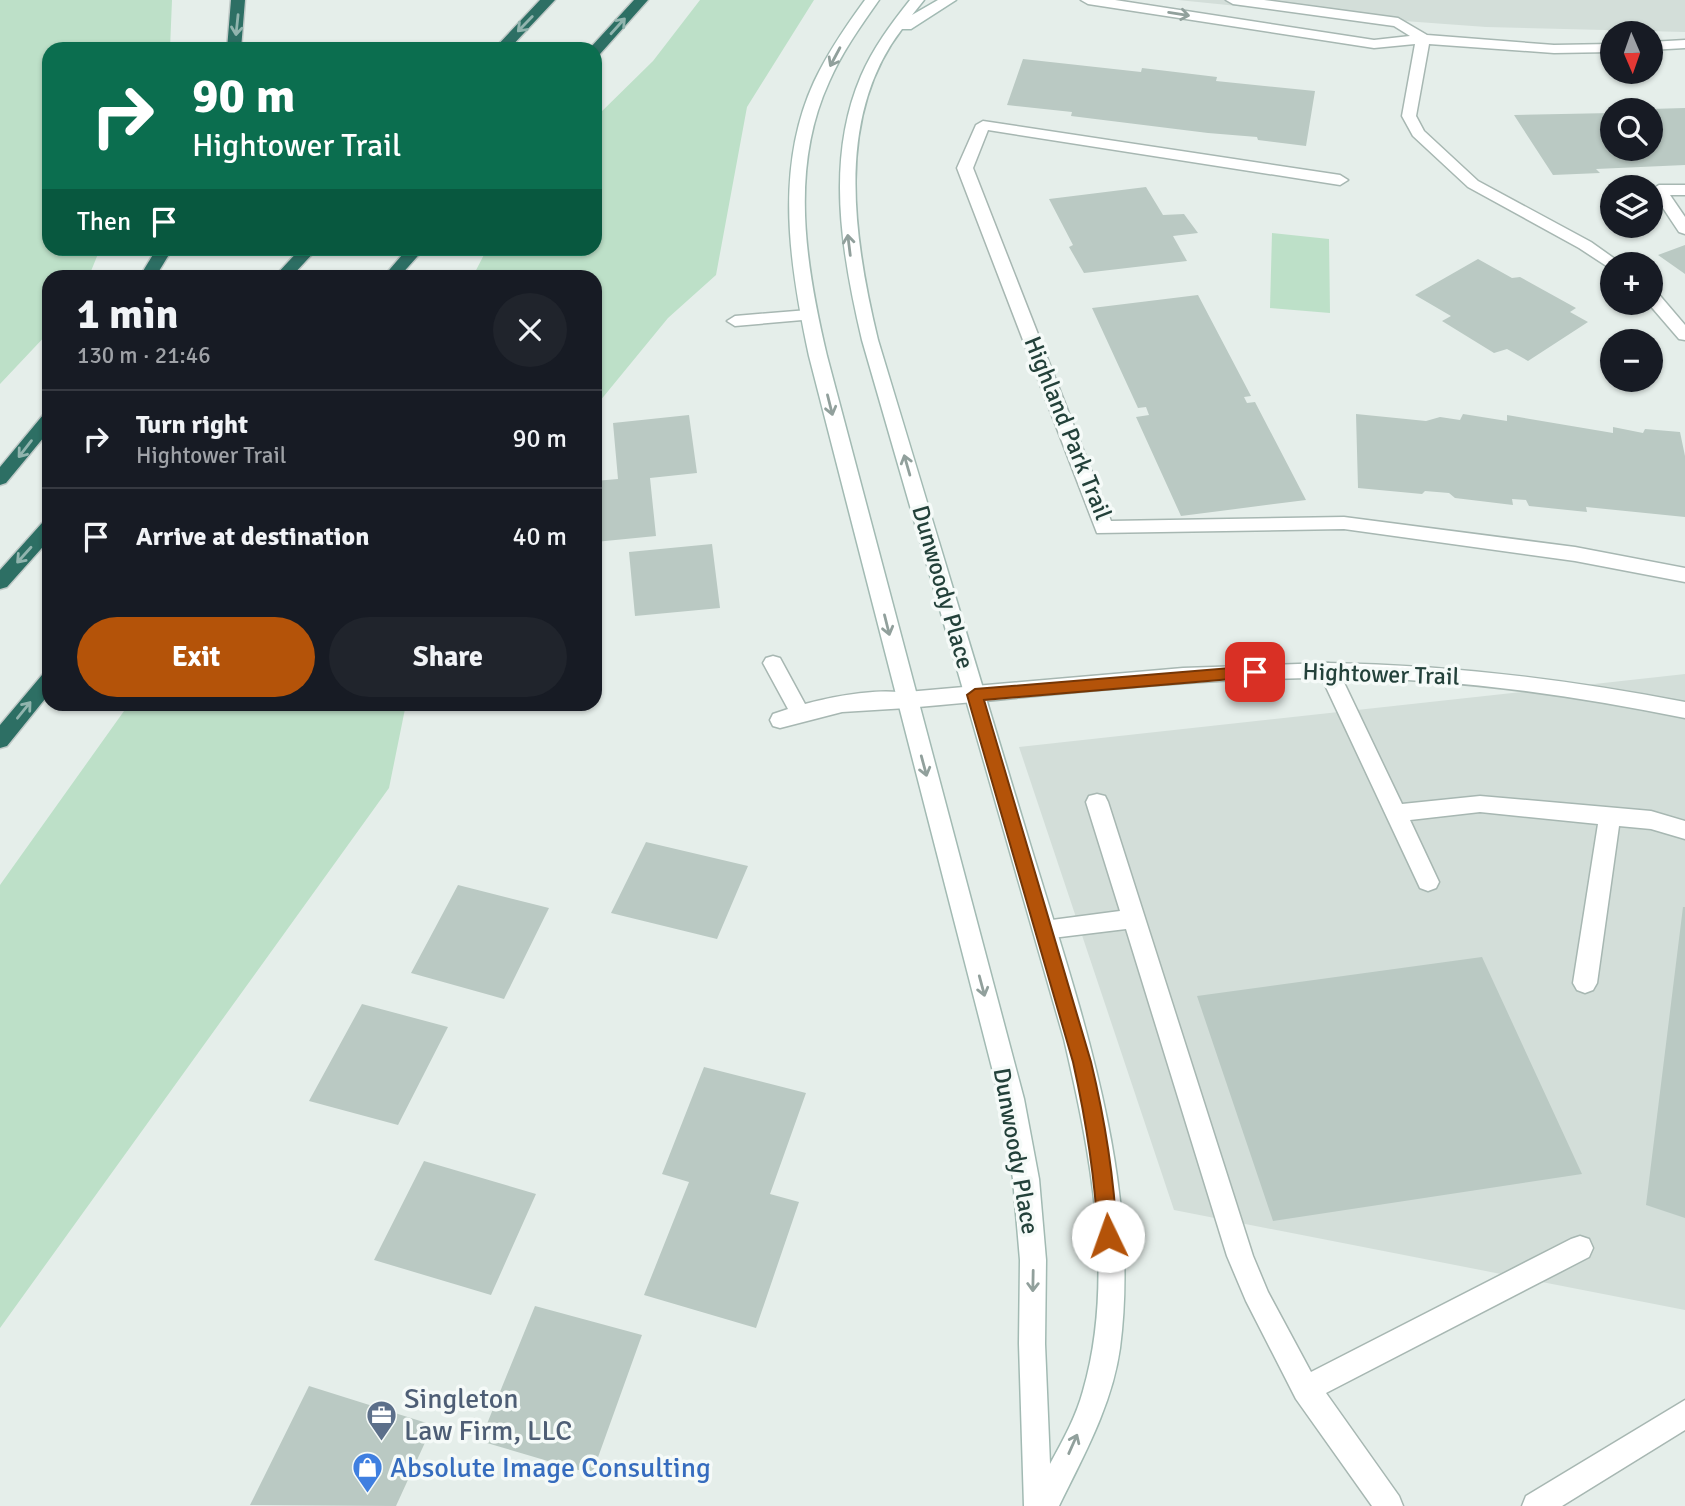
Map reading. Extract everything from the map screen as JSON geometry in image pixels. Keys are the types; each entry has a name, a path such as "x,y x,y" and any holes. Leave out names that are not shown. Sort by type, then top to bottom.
{"highway":[{"path":"235,42 238,0"},
{"path":"508,42 548,0"},
{"path":"602,43 641,0"},
{"path":"289,270 302,256"},
{"path":"397,270 410,256"},
{"path":"0,479 42,428"},
{"path":"0,582 42,536"},
{"path":"0,740 42,689"}],"street":[{"name":"Dunwoody Place","path":"872,0 844,39 824,77 806,127 796,177 796,240 808,315 1012,1099 1026,1179 1034,1260 1032,1344 1038,1506"},
{"name":"Dunwoody Place","path":"917,0 888,40 866,84 849,154 846,221 851,259 870,340 1076,1039 1095,1117 1105,1191 1109,1326 1097,1391 1044,1506"},
{"path":"888,40 933,7 949,0"},
{"path":"1088,0 1374,44 1423,39 1553,49 1600,48"},
{"path":"1233,0 1398,22 1423,39"},
{"path":"1423,39 1409,116 1418,133 1473,184 1600,255"},
{"path":"1663,46 1685,44"},
{"name":"Highland Park Trail","path":"1340,180 983,125 965,168 1104,528 1345,523 1575,554 1685,575"},
{"path":"1685,190 1659,190 1685,229"},
{"path":"1663,310 1684,333"},
{"path":"735,321 808,315"},
{"path":"773,663 800,713"},
{"path":"1328,670 1428,882"},
{"name":"Hightower Trail","path":"780,720 852,701 975,695 1212,674 1328,670 1476,677 1603,693 1685,710"},
{"path":"1097,802 1240,1256 1259,1301 1306,1389 1389,1506"},
{"path":"1395,813 1480,804 1651,820 1685,830"},
{"path":"1584,983 1611,816"},
{"path":"1044,930 1134,919"},
{"path":"1306,1389 1580,1248"},
{"path":"1536,1506 1685,1414"}],"shaded area":[{"path":"1178,0 1685,0 1685,32 1663,31 1663,21 1600,21 1600,30 1486,27 1336,16"},
{"path":"1685,674 1685,1310 1174,1210 1019,747"}],"green space":[{"path":"0,0 172,0 170,42 42,42 42,256 97,256 91,270 42,270 42,339 0,384"},
{"path":"700,0 814,0 747,107 716,275 668,318 602,398 602,270 476,270 483,256 602,256 602,111 653,61"},
{"path":"1272,233 1329,239 1330,313 1270,308"},
{"path":"124,711 405,711 389,788 0,1328 0,885"}],"building":[{"path":"1023,59 1141,72 1142,68 1217,77 1216,81 1315,91 1306,146 1258,140 1257,137 1071,116 1072,112 1007,105"},
{"path":"1685,108 1685,165 1596,169 1600,173 1553,175 1514,115 1600,113 1600,161 1663,161 1663,109"},
{"path":"1146,187 1163,215 1184,214 1198,233 1173,236 1187,261 1084,273 1069,247 1073,245 1049,199"},
{"path":"1685,245 1685,274 1663,259 1663,253"},
{"path":"1478,259 1512,278 1520,277 1576,308 1570,312 1588,322 1528,361 1507,349 1494,353 1442,321 1451,316 1415,295"},
{"path":"1198,295 1251,396 1244,397 1247,403 1255,402 1306,500 1181,516 1136,417 1149,415 1146,407 1138,408 1092,308"},
{"path":"1356,414 1426,421 1440,417 1460,420 1463,414 1507,421 1507,415 1613,433 1613,427 1643,433 1645,429 1680,432 1685,456 1685,517 1586,507 1587,512 1529,506 1526,500 1512,499 1513,505 1455,498 1449,493 1425,491 1422,494 1358,488"},
{"path":"689,415 697,473 650,478 656,536 602,541 602,480 618,479 613,423"},
{"path":"712,544 720,608 635,616 629,552"},
{"path":"646,842 748,866 717,939 611,913"},
{"path":"458,885 549,908 504,999 411,973"},
{"path":"1685,907 1685,1218 1646,1205"},
{"path":"1482,957 1582,1174 1273,1221 1197,996"},
{"path":"362,1004 448,1027 398,1125 309,1101"},
{"path":"704,1067 806,1093 770,1194 799,1202 756,1328 644,1295 689,1182 662,1174"},
{"path":"424,1161 536,1194 491,1295 374,1260"},
{"path":"535,1306 642,1335 592,1474 480,1441"},
{"path":"309,1386 433,1425 396,1506 250,1505"}],"place":[{"name":"Singleton Law Firm, LLC","path":"381,1442"},
{"name":"Absolute Image Consulting","path":"367,1495"}],"route":[{"path":"1108,1236 1095,1117 1082,1062 975,695 1255,672"}]}
